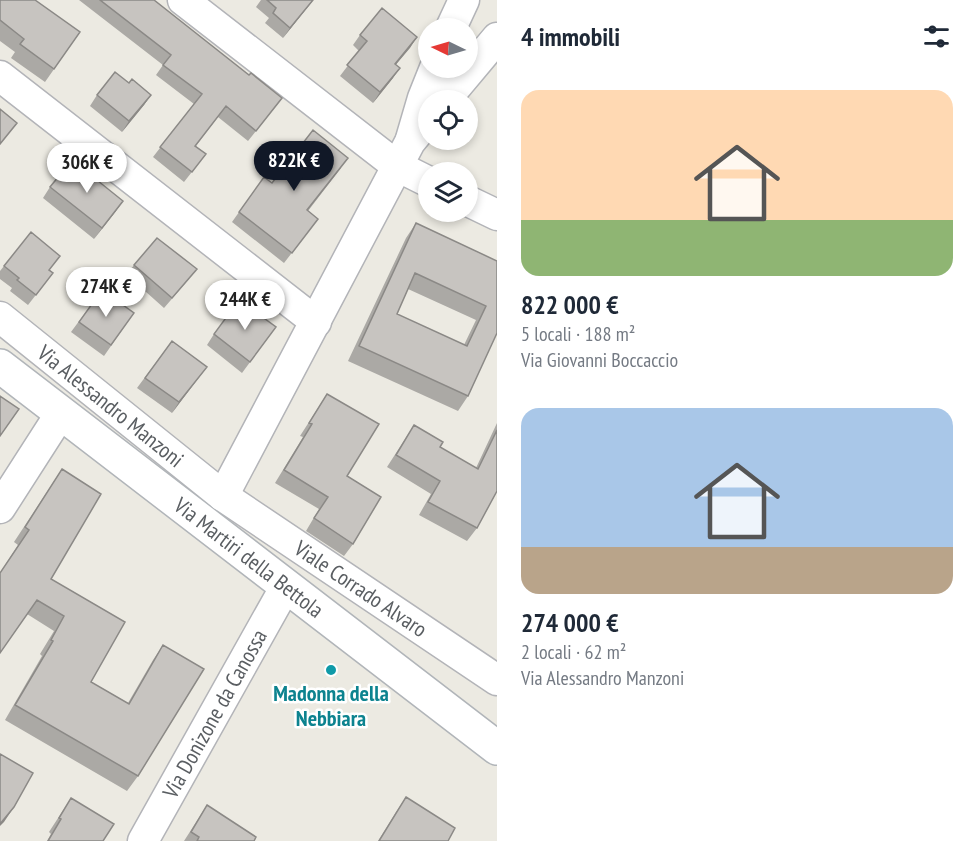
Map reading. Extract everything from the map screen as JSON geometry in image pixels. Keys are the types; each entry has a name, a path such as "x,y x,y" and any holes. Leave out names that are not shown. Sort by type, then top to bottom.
{"main road":[{"name":"Via Martiri della Bettola","path":"0,366 497,748"}],"street":[{"path":"183,0 412,142 420,162"},
{"path":"456,18 464,0"},
{"path":"453,90 497,38"},
{"path":"0,76 316,322"},
{"path":"223,496 412,142 423,98 431,78"},
{"path":"478,206 497,215"},
{"name":"Via Alessandro Manzoni","path":"0,317 223,496"},
{"path":"0,508 61,413"},
{"name":"Viale Corrado Alvaro","path":"223,496 497,680"},
{"name":"Via Donizone da Canossa","path":"142,841 286,586"}],"building":[{"path":"0,0 35,0 80,32 54,69 20,44 24,39 0,20"},
{"path":"100,0 154,0 282,98 256,131 226,106 195,146 206,154 192,172 160,147 202,94 163,65 171,55"},
{"path":"267,0 313,0 290,28 273,13 276,8"},
{"path":"382,8 417,37 395,64 400,68 380,92 347,65 367,41 360,35"},
{"path":"115,72 129,83 132,79 151,95 129,121 97,95"},
{"path":"0,109 17,123 0,144"},
{"path":"313,130 348,158 307,210 318,219 292,253 239,212 264,177 272,183"},
{"path":"72,160 123,201 102,228 50,187"},
{"path":"416,223 497,261 497,333 468,396 359,346","holes":["415,273 486,306 467,346 397,314"]},
{"path":"31,232 60,256 49,270 53,273 36,295 4,266"},
{"path":"157,238 197,269 172,298 134,265"},
{"path":"102,290 134,313 111,345 79,322"},
{"path":"239,300 276,327 250,362 214,334"},
{"path":"172,341 207,367 179,402 145,378"},
{"path":"327,394 379,424 347,476 381,497 353,544 314,518 328,497 284,470"},
{"path":"0,396 19,409 0,436"},
{"path":"414,425 443,442 440,447 478,469 497,430 497,491 477,528 428,502 440,481 396,455"},
{"path":"62,469 101,494 51,579 125,622 91,682 129,704 163,645 204,669 138,776 15,705 53,641 51,640 64,616 37,600 0,653 0,573 29,530 25,527"},
{"path":"0,754 33,773 14,807 0,824"},
{"path":"406,797 455,828 448,841 379,841"},
{"path":"71,798 114,824 103,841 48,841"},
{"path":"207,805 256,837 254,841 197,841 199,837 191,832"}],"place":[{"name":"Madonna della Nebbiara","path":"331,670"}]}
